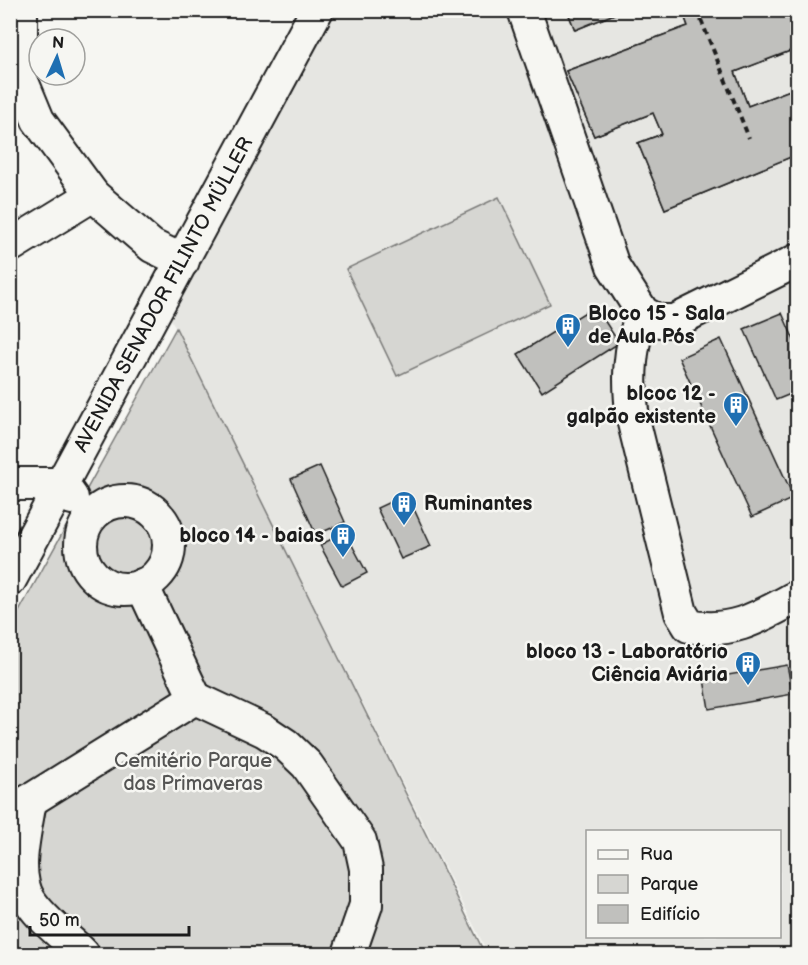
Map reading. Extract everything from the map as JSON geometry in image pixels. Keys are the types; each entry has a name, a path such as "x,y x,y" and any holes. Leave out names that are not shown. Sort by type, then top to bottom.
{"street":[{"path":"21,10 15,61 38,120 93,195 152,246 183,261"},
{"name":"AVENIDA SENADOR FILINTO MÜLLER","path":"10,580 317,10"},
{"path":"524,10 613,266 643,313 659,321 675,321 798,260"},
{"path":"10,246 93,195"},
{"path":"643,313 634,334 628,390 633,419 681,614 689,626 707,630 749,623 798,596"},
{"path":"10,484 62,484 88,521"},
{"path":"119,502 132,502 154,513 167,534 167,558 153,579 142,585 118,588 106,585 91,573 82,557 81,544 88,521 102,508 119,502"},
{"path":"142,585 195,698 265,731 286,745 308,765 360,841 366,869 366,905 349,954"},
{"path":"83,954 31,903 24,890 21,869 20,807 195,698"}],"path":[{"path":"697,10 749,138"}],"shaded area":[{"path":"336,11 797,11 797,954 488,954 171,319"}],"green space":[{"path":"499,197 550,304 397,376 346,269"},
{"name":"Cemitério Parque das Primaveras","path":"176,328 485,954 11,954 11,626"}],"building":[{"path":"567,10 624,10 575,30"},
{"path":"567,10 624,10 575,30"},
{"path":"682,10 710,10 712,17 729,10 798,10 798,48 735,72 748,106 798,87 798,154 665,209 638,143 662,134 653,113 594,136 566,71 688,26","holes":["709,82 722,117 681,133 667,97"]},
{"path":"682,10 710,10 712,17 729,10 798,10 798,48 735,72 748,106 798,87 798,154 665,209 638,143 662,134 653,113 594,136 566,71 688,26"},
{"name":"Bloco 15 - Sala de Aula Pós","path":"595,306 619,343 542,392 518,354"},
{"path":"782,313 798,349 798,391 776,400 744,329"},
{"name":"blcoc 12 - galpão existente","path":"721,339 794,498 752,517 679,358"},
{"path":"320,466 345,522 316,535 291,479"},
{"name":"Ruminantes","path":"407,494 431,546 401,559 377,508"},
{"name":"bloco 14 - baias","path":"345,532 367,573 342,586 320,545"},
{"name":"bloco 13 - Laboratório Ciência Aviária","path":"787,665 793,694 709,709 704,679"}],"place":[{"name":"Bloco 15 - Sala de Aula Pós","path":"568,349"},
{"name":"blcoc 12 - galpão existente","path":"736,428"},
{"name":"Ruminantes","path":"404,527"},
{"name":"bloco 14 - baias","path":"343,559"},
{"name":"bloco 13 - Laboratório Ciência Aviária","path":"748,687"}]}
